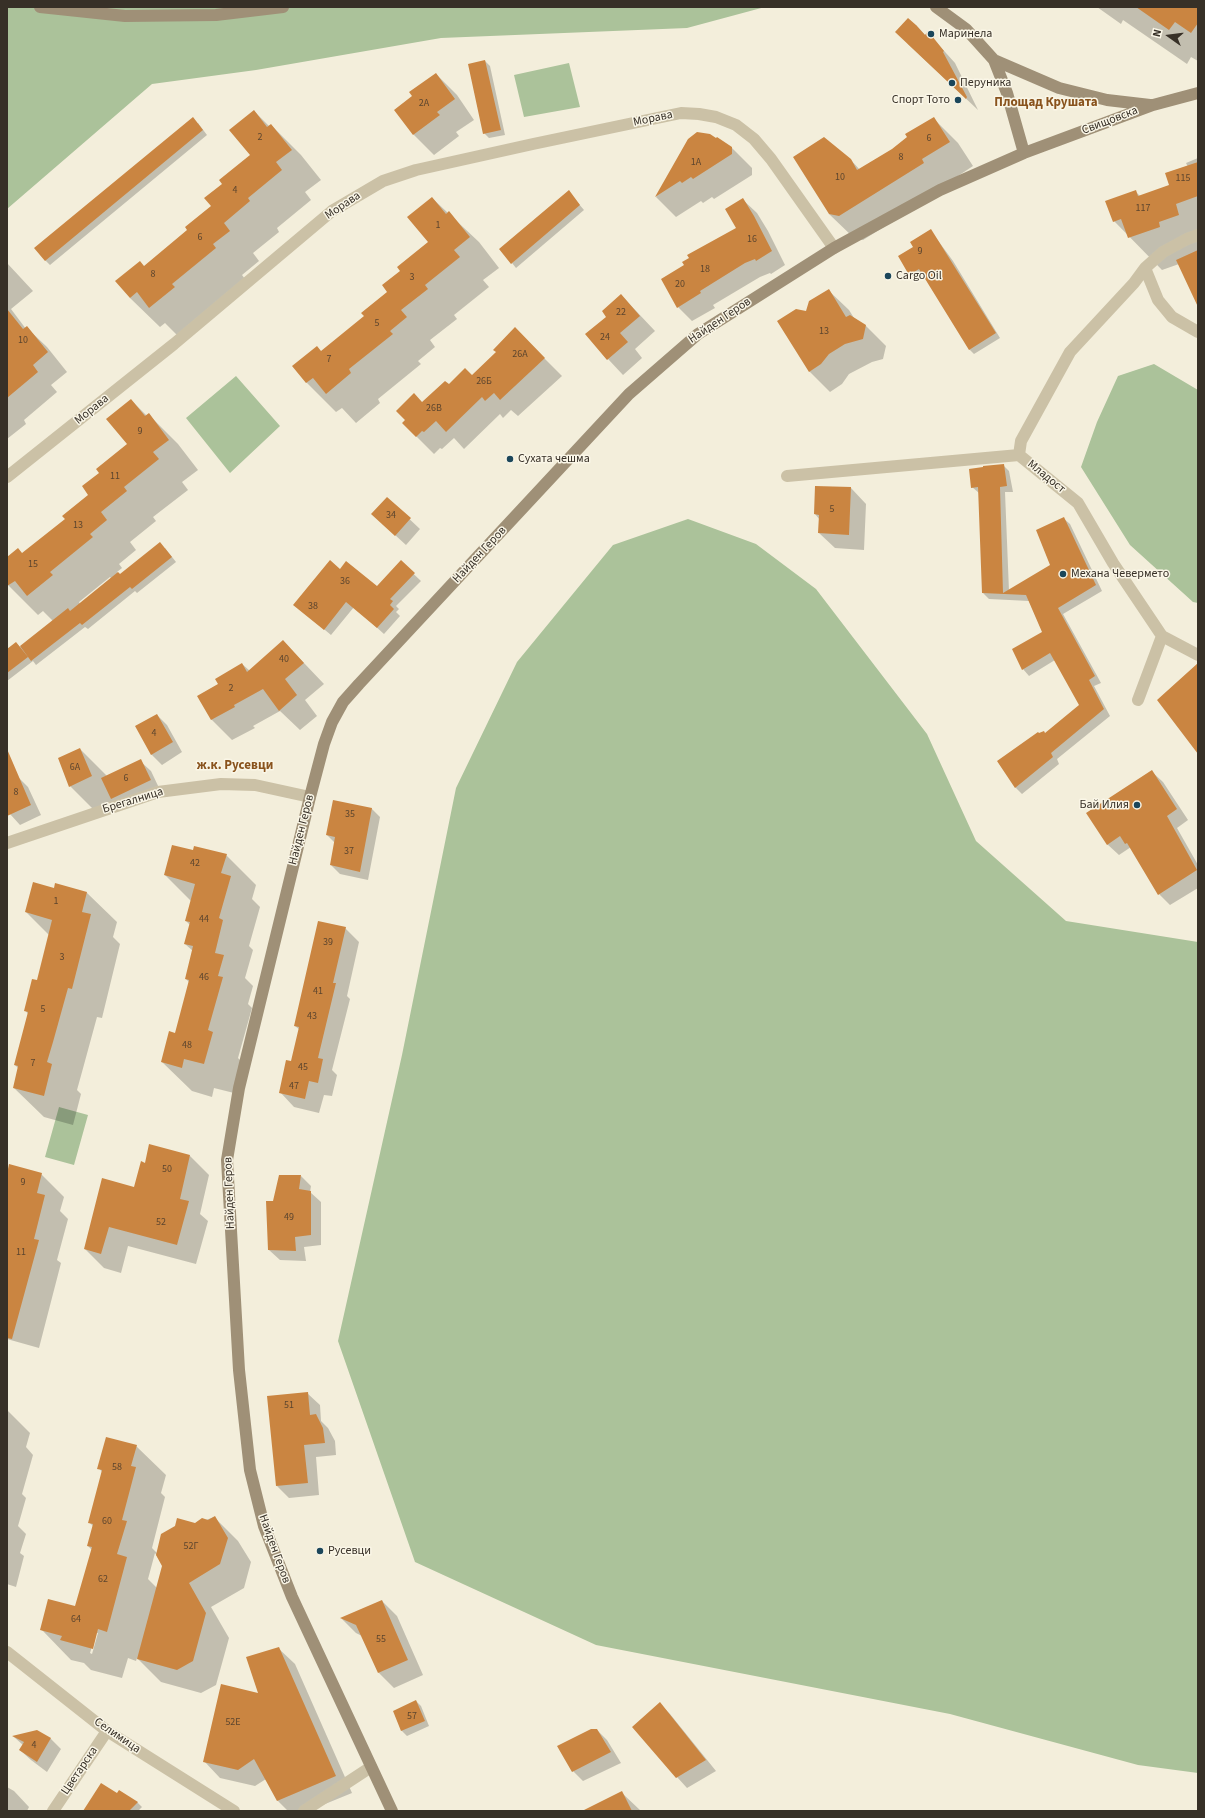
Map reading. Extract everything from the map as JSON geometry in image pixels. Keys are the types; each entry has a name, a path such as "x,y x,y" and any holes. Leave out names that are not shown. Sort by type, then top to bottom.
{"street":[{"path":"40,7 133,16 216,15 284,7"},
{"path":"936,7 966,30 994,60 1007,93 1024,153"},
{"path":"994,60 1059,88 1108,100 1153,105"},
{"name":"Свищовска","path":"1024,153 1153,105 1198,93"},
{"name":"Морава","path":"7,477 174,344 332,211 383,181 416,170 681,113 716,117 736,125 754,139 771,159 834,248"},
{"name":"Найден Геров","path":"392,1811 292,1597 264,1526 250,1470 239,1362 227,1160 239,1088 310,797 324,744 332,722 343,702 629,394 698,334 834,248 940,190 1024,153"},
{"name":"Младост","path":"1198,236 1187,239 1163,252 1145,268 1134,283 1070,352 1021,441 1019,455 1078,504 1113,564 1162,636 1198,655"},
{"path":"1145,268 1158,300 1172,317 1198,332"},
{"path":"787,476 1019,455"},
{"path":"1138,700 1162,636"},
{"name":"Брегалница","path":"7,843 158,792 221,784 255,784 310,797"},
{"name":"Селимица","path":"7,1652 107,1731 234,1811"},
{"name":"Цветарска","path":"53,1811 107,1731"},
{"path":"304,1811 371,1767"}],"green space":[{"path":"7,7 765,7 687,28 441,38 256,70 152,84 7,209"},
{"path":"569,63 580,107 524,117 514,75"},
{"path":"1154,364 1198,390 1198,603 1193,602 1130,545 1081,467 1097,422 1118,376"},
{"path":"236,376 280,426 230,473 186,418"},
{"path":"688,519 756,544 816,589 927,734 976,841 1066,921 1198,942 1198,1773 1138,1765 950,1714 596,1645 415,1562 338,1341 402,1055 456,788 517,662 613,545"},
{"path":"59,1107 88,1115 74,1165 45,1157"}],"building":[{"path":"1136,7 1198,7 1198,23 1191,33 1175,22 1169,30"},
{"path":"908,18 925,35 928,31 944,51 943,52 967,97 966,99 895,32"},
{"path":"485,60 501,130 483,134 468,64"},
{"path":"436,73 455,99 437,112 440,115 413,135 394,110 412,96 409,92"},
{"path":"254,110 267,127 271,124 292,150 276,162 282,170 248,198 250,201 224,223 230,231 213,244 216,248 172,284 175,287 149,308 137,292 130,298 115,281 140,261 144,266 187,230 185,227 211,206 204,198 222,184 219,180 250,155 229,130"},
{"path":"193,117 203,130 45,261 34,248"},
{"path":"934,117 950,142 922,159 924,163 839,216 829,214 793,157 824,137 851,159 857,170 892,149 907,137 905,134"},
{"path":"697,132 710,134 716,138 717,137 732,147 732,154 693,179 691,177 682,183 680,181 655,197 688,139"},
{"path":"1198,162 1198,196 1176,204 1179,215 1159,222 1160,227 1128,238 1121,219 1113,222 1105,201 1136,190 1138,196 1169,185 1165,173"},
{"path":"569,190 580,205 511,264 499,249"},
{"path":"432,197 446,214 449,211 470,237 454,250 460,257 425,285 428,289 401,310 407,317 390,331 393,334 349,369 351,373 326,394 313,378 306,383 292,366 317,346 321,351 364,316 361,313 387,292 382,285 400,271 397,267 428,242 407,217"},
{"path":"743,198 772,251 756,261 755,259 745,263 700,291 701,293 677,308 661,279 684,265 682,262 689,258 687,255 736,228 725,209"},
{"path":"931,229 996,333 969,350 919,269 909,275 898,256 913,247 910,242"},
{"path":"1198,250 1198,307 1176,260"},
{"path":"829,289 846,317 850,315 866,325 863,339 845,344 829,354 821,364 809,372 777,321 796,309 806,311 809,301"},
{"path":"621,294 640,316 620,333 628,342 607,360 585,334 606,317 602,311"},
{"path":"7,309 23,329 27,326 48,352 33,365 38,372 7,398"},
{"path":"515,327 545,358 500,400 494,393 485,401 482,397 446,432 436,421 416,437 402,423 405,420 396,411 414,393 422,402 445,381 449,384 465,368 472,375 496,352 493,350"},
{"path":"131,399 145,416 149,413 169,440 153,452 159,459 124,487 127,491 101,512 107,520 90,534 93,537 50,572 53,575 27,596 15,581 7,586 7,557 18,548 22,553 65,519 62,516 88,495 82,486 99,473 96,469 127,444 106,419"},
{"path":"1004,464 1007,486 1000,487 1003,593 1050,565 1036,530 1064,517 1096,585 1058,608 1095,676 1089,680 1104,709 1051,753 1053,757 1015,788 997,761 1038,732 1044,731 1045,733 1079,705 1050,653 1022,670 1012,649 1042,632 1026,595 982,593 978,487 971,488 969,469"},
{"path":"815,486 851,487 849,535 818,533 819,515 814,514"},
{"path":"387,497 411,518 395,536 371,514"},
{"path":"160,542 172,557 132,589 130,587 82,625 80,623 31,661 20,646 68,608 70,611 118,572 120,574"},
{"path":"330,560 340,569 346,561 377,586 401,560 415,573 390,599 393,601 390,605 394,609 377,628 346,602 324,630 293,605"},
{"path":"283,640 304,663 285,679 297,695 279,711 263,689 211,720 197,696 218,684 215,679 242,663 247,672"},
{"path":"16,642 28,657 7,673 7,649"},
{"path":"1198,663 1198,754 1157,700"},
{"path":"157,714 173,742 151,755 135,726"},
{"path":"80,748 92,776 69,787 58,758"},
{"path":"7,749 31,805 7,816"},
{"path":"141,759 151,780 111,799 101,778"},
{"path":"1152,770 1177,809 1167,816 1197,870 1158,895 1127,843 1125,844 1120,836 1107,845 1086,813"},
{"path":"333,800 372,808 360,872 330,865 335,837 326,835"},
{"path":"172,845 193,850 194,846 227,854 221,873 231,876 219,918 223,920 215,953 224,955 218,976 223,977 208,1030 213,1032 204,1064 184,1059 182,1068 161,1062 169,1031 175,1033 189,980 185,979 193,946 184,944 190,922 185,921 195,884 164,875"},
{"path":"33,882 54,888 55,883 87,892 82,912 91,914 72,989 68,988 47,1062 52,1064 44,1096 13,1088 18,1066 14,1065 28,1012 24,1011 32,979 37,980 52,920 25,912"},
{"path":"318,921 346,927 333,983 336,983 318,1058 323,1059 318,1083 309,1081 305,1099 279,1093 286,1060 291,1061 299,1027 294,1026"},
{"path":"149,1144 190,1155 180,1199 189,1201 177,1245 109,1227 101,1254 84,1249 102,1178 134,1187 141,1161 145,1163"},
{"path":"9,1164 42,1173 37,1193 45,1195 34,1239 39,1240 12,1339 7,1338 7,1174"},
{"path":"279,1175 301,1175 299,1189 311,1191 311,1235 295,1237 296,1251 268,1250 266,1201 273,1201"},
{"path":"308,1392 310,1415 316,1414 323,1428 325,1443 304,1445 308,1483 276,1486 267,1396"},
{"path":"106,1437 137,1445 131,1466 136,1467 122,1520 127,1521 117,1554 127,1557 107,1632 98,1629 93,1649 60,1640 62,1636 40,1630 48,1599 75,1606 92,1547 87,1546 93,1524 88,1523 102,1470 97,1469"},
{"path":"215,1516 228,1538 220,1564 189,1583 206,1613 193,1661 177,1670 137,1659 162,1566 156,1555 161,1534 175,1526 177,1518 195,1523 202,1518 208,1520"},
{"path":"382,1600 408,1660 378,1673 356,1625 340,1618"},
{"path":"279,1647 336,1776 277,1801 254,1759 238,1770 203,1762 221,1684 258,1693 246,1657"},
{"path":"416,1700 425,1721 401,1731 393,1711"},
{"path":"660,1702 706,1760 676,1778 632,1727"},
{"path":"591,1729 597,1729 611,1752 572,1772 557,1746"},
{"path":"37,1730 51,1738 37,1762 19,1750 24,1742 12,1736"},
{"path":"101,1783 117,1793 119,1790 138,1802 129,1811 83,1811"},
{"path":"622,1791 632,1811 582,1811"}],"place":[{"name":"Маринела","path":"931,34"},
{"name":"Перуника","path":"952,83"},
{"name":"Спорт Тото","path":"958,100"},
{"name":"Cargo Oil","path":"888,276"},
{"name":"Сухата чешма","path":"510,459"},
{"name":"Механа Чевермето","path":"1063,574"},
{"name":"Бай Илия","path":"1137,805"},
{"name":"Русевци","path":"320,1551"}],"district":[{"name":"Площад Крушата","path":"1046,103"},
{"name":"ж.к. Русевци","path":"235,766"}]}
